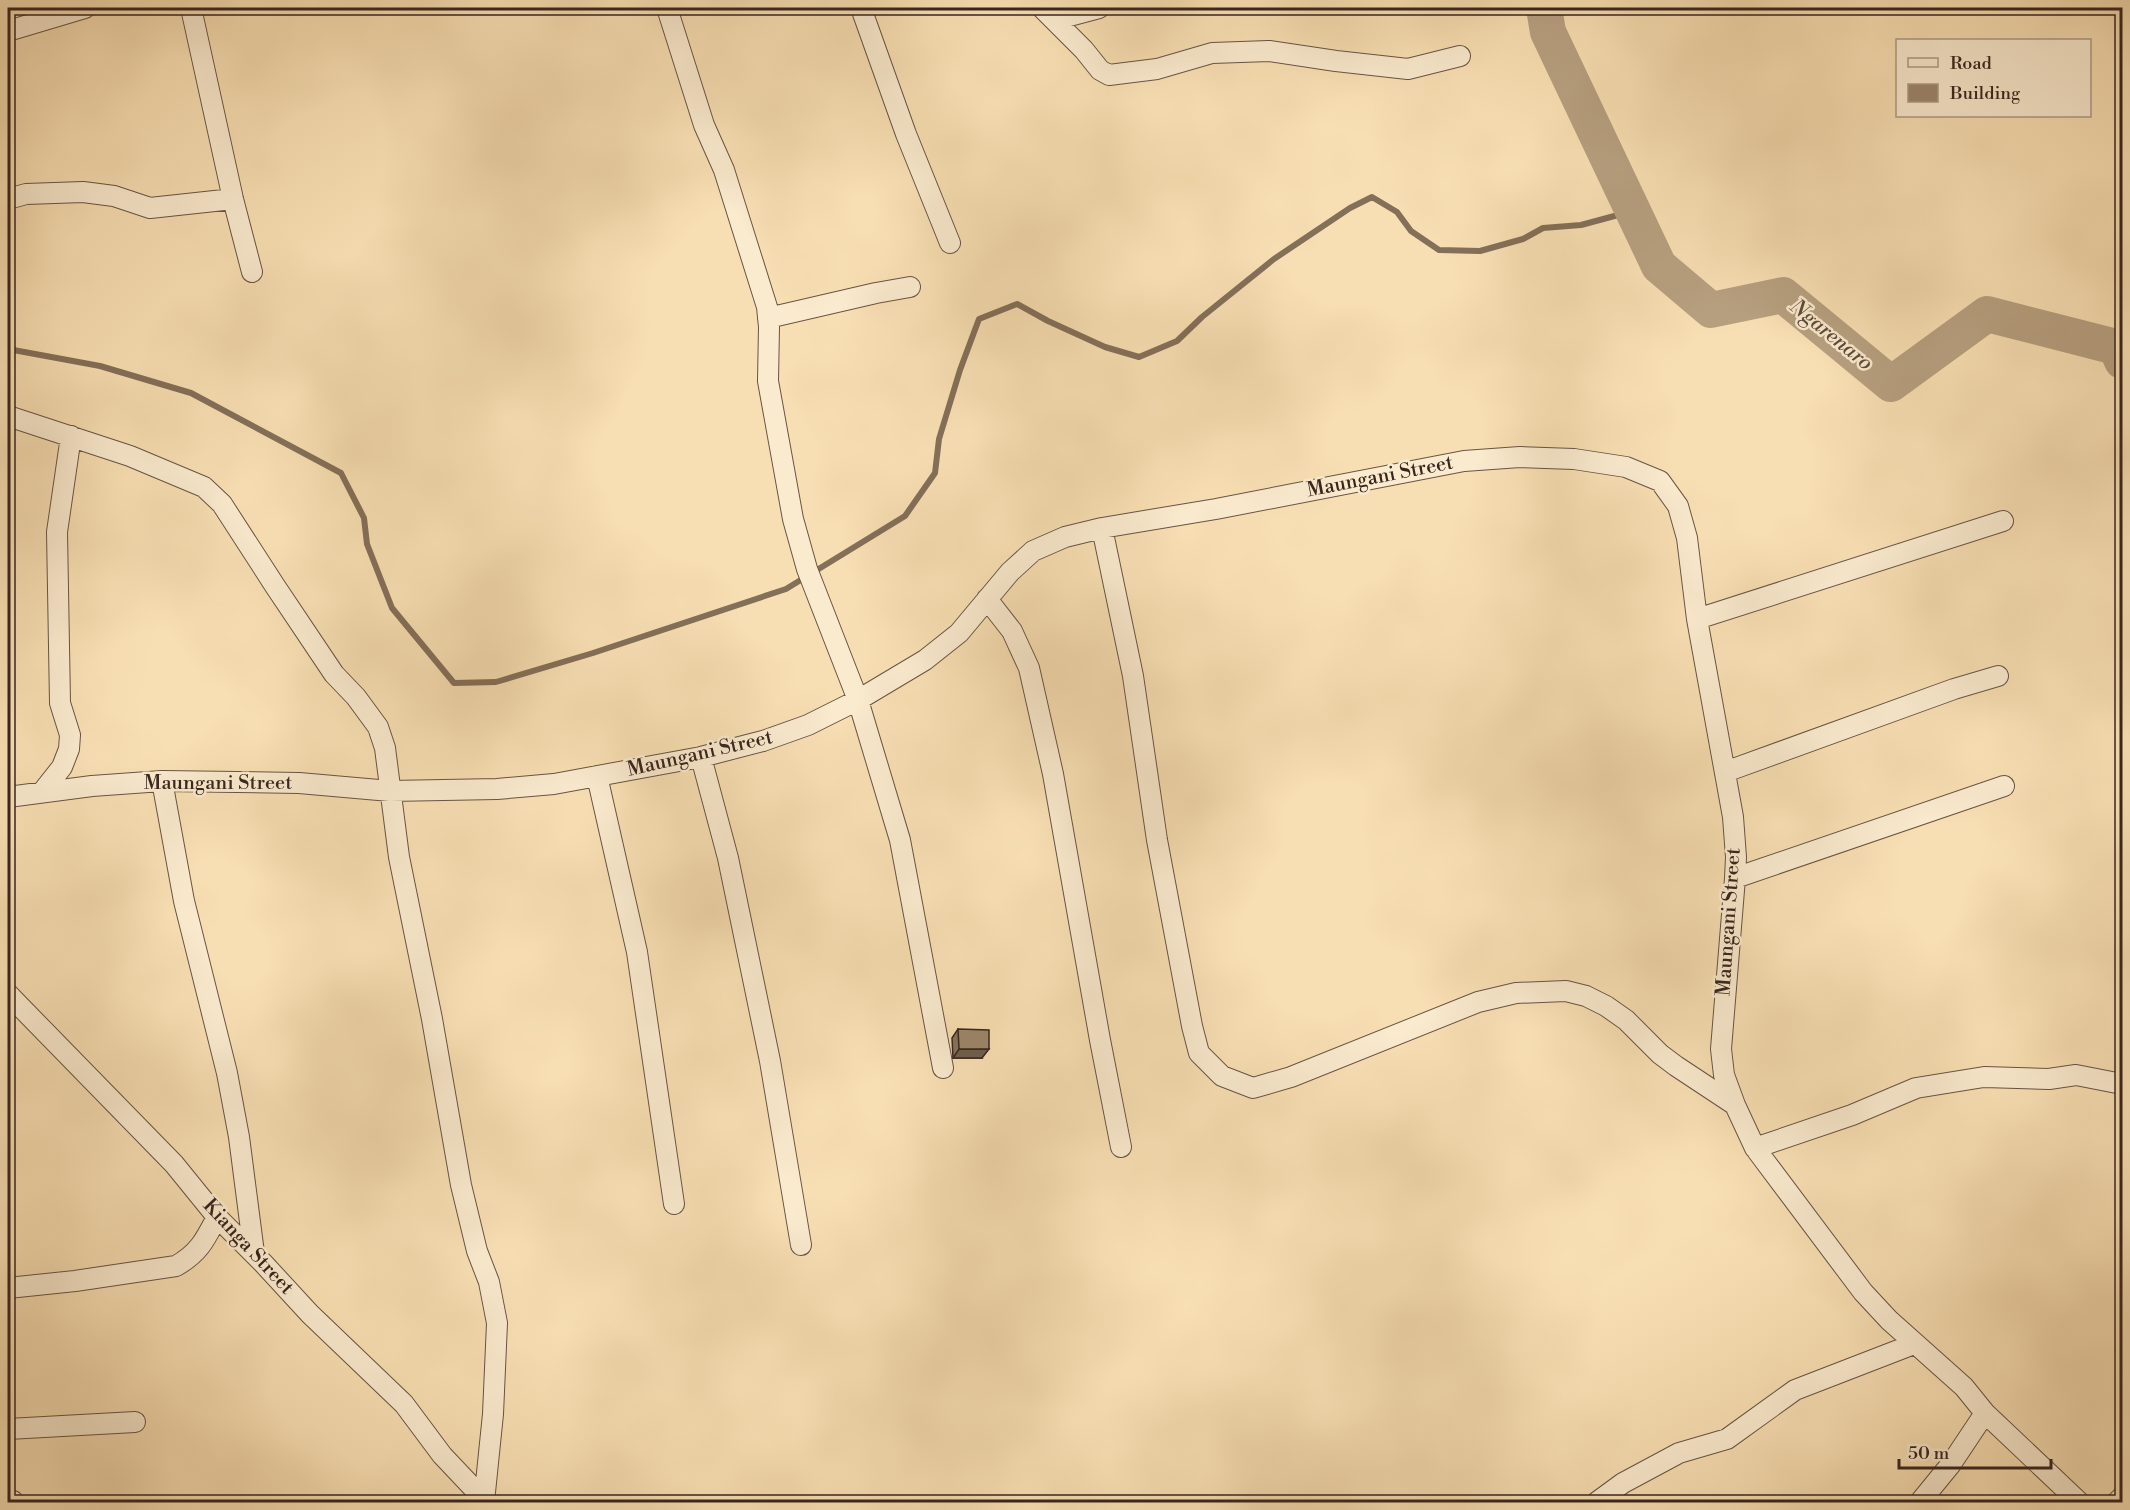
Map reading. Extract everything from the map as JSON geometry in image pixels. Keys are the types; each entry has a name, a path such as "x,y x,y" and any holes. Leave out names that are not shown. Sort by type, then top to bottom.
{"street":[{"path":"8,31 85,8"},
{"path":"191,8 233,199 252,272"},
{"path":"667,8 704,125 735,202 767,307 768,381 794,519 807,569 858,700 900,840 943,1068"},
{"path":"861,8 906,134 950,243"},
{"path":"1048,14 1099,8"},
{"path":"1048,14 1084,50 1100,70 1109,75 1157,69 1212,53 1269,51 1408,69 1460,56"},
{"path":"8,200 26,194 82,192 114,196 150,208 233,199"},
{"path":"768,318 910,287"},
{"path":"8,416 130,456 204,487 222,504 329,666 378,727 385,748 399,857 432,1019 461,1185 477,1251 489,1282 497,1323 493,1414 484,1502"},
{"path":"43,791 62,767 69,749 70,735 60,704 57,532 71,436"},
{"name":"Maungani Street","path":"8,797 43,791 162,781 299,783 390,791 497,789 554,784 701,757 763,741 808,725 858,700 925,660 959,633 1010,572 1034,551 1065,537 1102,528 1216,509 1464,461 1520,457 1574,459 1626,467 1660,481 1678,506 1687,538 1697,619 1733,817 1735,878 1720,1049 1724,1075 1735,1105 1755,1148 1863,1292 1914,1344 1964,1387 1985,1413 2079,1503"},
{"path":"1697,619 2003,521"},
{"path":"1102,528 1133,676 1157,840 1192,1026 1199,1053 1222,1076 1253,1088 1291,1077 1479,1002 1516,993 1566,991 1586,996 1606,1006 1626,1020 1660,1054 1735,1105"},
{"path":"987,599 1012,631 1029,668 1053,774 1121,1147"},
{"path":"1725,772 1954,689 1998,676"},
{"path":"701,757 728,858 770,1061 801,1245"},
{"path":"597,776 637,952 674,1204"},
{"path":"162,781 184,901 227,1073 240,1137 254,1253"},
{"path":"1735,878 2004,786"},
{"name":"Kianga Street","path":"8,994 174,1164 217,1217 310,1314 404,1404 442,1455 484,1502"},
{"path":"1755,1148 1852,1115 1916,1088 1927,1086 1984,1077 2049,1079 2076,1075 2122,1084"},
{"path":"8,1288 176,1266 190,1258 202,1246 217,1217"},
{"path":"1597,1503 1623,1483 1679,1453 1727,1439 1795,1390 1914,1344"},
{"path":"1920,1503 1951,1464 1985,1413"},
{"path":"8,1429 135,1422"},
{"path":"2117,1503 2122,1497"}],"building":[{"path":"958,1029 989,1030 989,1049 959,1049"}],"waterway":[{"name":"Ngarenaro","path":"1544,8 1548,32 1659,266 1711,310 1783,295 1891,384 1987,314 2116,347 2122,361"},
{"path":"8,349 100,366 191,393 341,473 364,518 367,544 392,608 454,683 496,682 593,653 786,589 905,516 935,473 939,439 960,370 979,319 1017,304 1105,347 1139,357 1177,341 1202,317 1274,259 1350,208 1372,197 1397,212 1411,231 1439,250 1480,251 1523,239 1543,228 1581,225 1633,211"}]}
